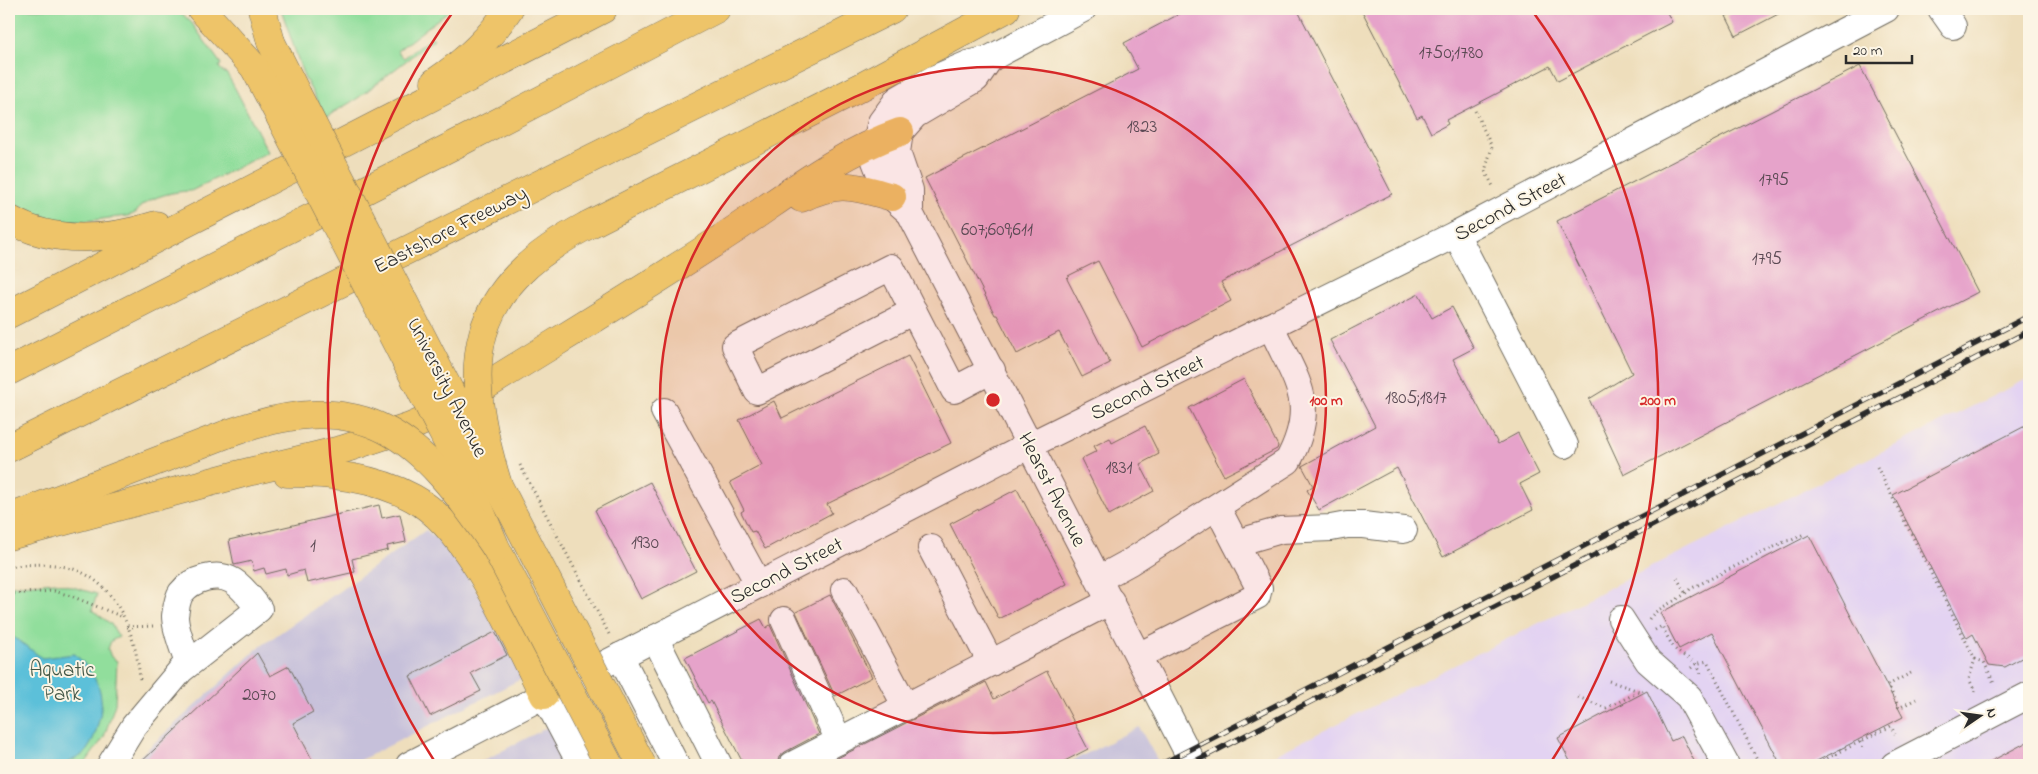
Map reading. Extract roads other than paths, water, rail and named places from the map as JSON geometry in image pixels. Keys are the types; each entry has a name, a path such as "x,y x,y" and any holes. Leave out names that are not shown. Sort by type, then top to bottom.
{"main road":[{"path":"201,9 254,67"},
{"path":"262,9 271,42"},
{"path":"344,142 454,67 497,26 509,9"},
{"path":"9,314 603,9"},
{"path":"9,371 716,9"},
{"name":"Eastshore Freeway","path":"9,448 892,9"},
{"path":"498,485 487,447 477,384 478,356 484,327 498,300 524,270 554,245 588,225 862,87 1006,9"},
{"name":"University Avenue","path":"271,42 286,99 468,482 496,548 608,765"},
{"name":"University Avenue","path":"254,67 286,99 498,485 642,765"},
{"path":"9,536 344,449 389,436 433,417 728,234 800,186 888,136"},
{"path":"728,234 791,202 826,188 853,186 901,205"},
{"path":"9,219 30,229 49,234 70,237 109,236 170,221 240,195"},
{"path":"9,518 227,434 274,420 308,415 341,416 370,422 406,440 437,468 465,502 496,548"},
{"path":"209,483 262,474 333,475 383,485 414,498 435,513 445,523 471,557 496,600 544,695"}],"street":[{"name":"University Avenue","path":"221,9 254,67"},
{"name":"University Avenue","path":"254,9 271,42"},
{"path":"888,136 881,122 898,99 932,79 968,64 989,59 1083,9"},
{"name":"Second Street","path":"409,765 1030,445 1505,209 1886,9"},
{"name":"Hearst Avenue","path":"888,136 875,161 884,184 901,205 992,370 1194,765"},
{"path":"1456,234 1566,445"},
{"path":"914,311 757,391 735,346 891,267 914,311 954,390 992,370"},
{"path":"792,765 991,663 1105,590 1217,506 1288,461 1297,445 1304,403 1297,379 1272,326"},
{"path":"664,411 759,585"},
{"path":"1138,656 1257,596 1259,588 1217,506"},
{"path":"1236,543 1281,530 1331,528 1363,524 1404,530"},
{"path":"931,548 991,663"},
{"path":"110,765 134,726 181,670 259,609 245,590 232,580 219,576 202,578 191,584 180,595 175,618 188,664"},
{"path":"844,590 906,707"},
{"path":"1621,619 1648,661 1689,697 1726,765"},
{"path":"784,620 839,741"},
{"path":"655,638 720,765"},
{"path":"620,656 676,765"},
{"path":"544,695 581,765"},
{"path":"1894,765 2029,696"}],"water":[{"path":"9,635 42,658 75,654 89,670 98,686 101,703 94,737 85,753 65,765 9,765"}],"railway":[{"path":"1160,765 2029,316"},
{"path":"1188,765 2029,331"}],"park label":[{"name":"Aquatic Park","path":"62,681"}]}
